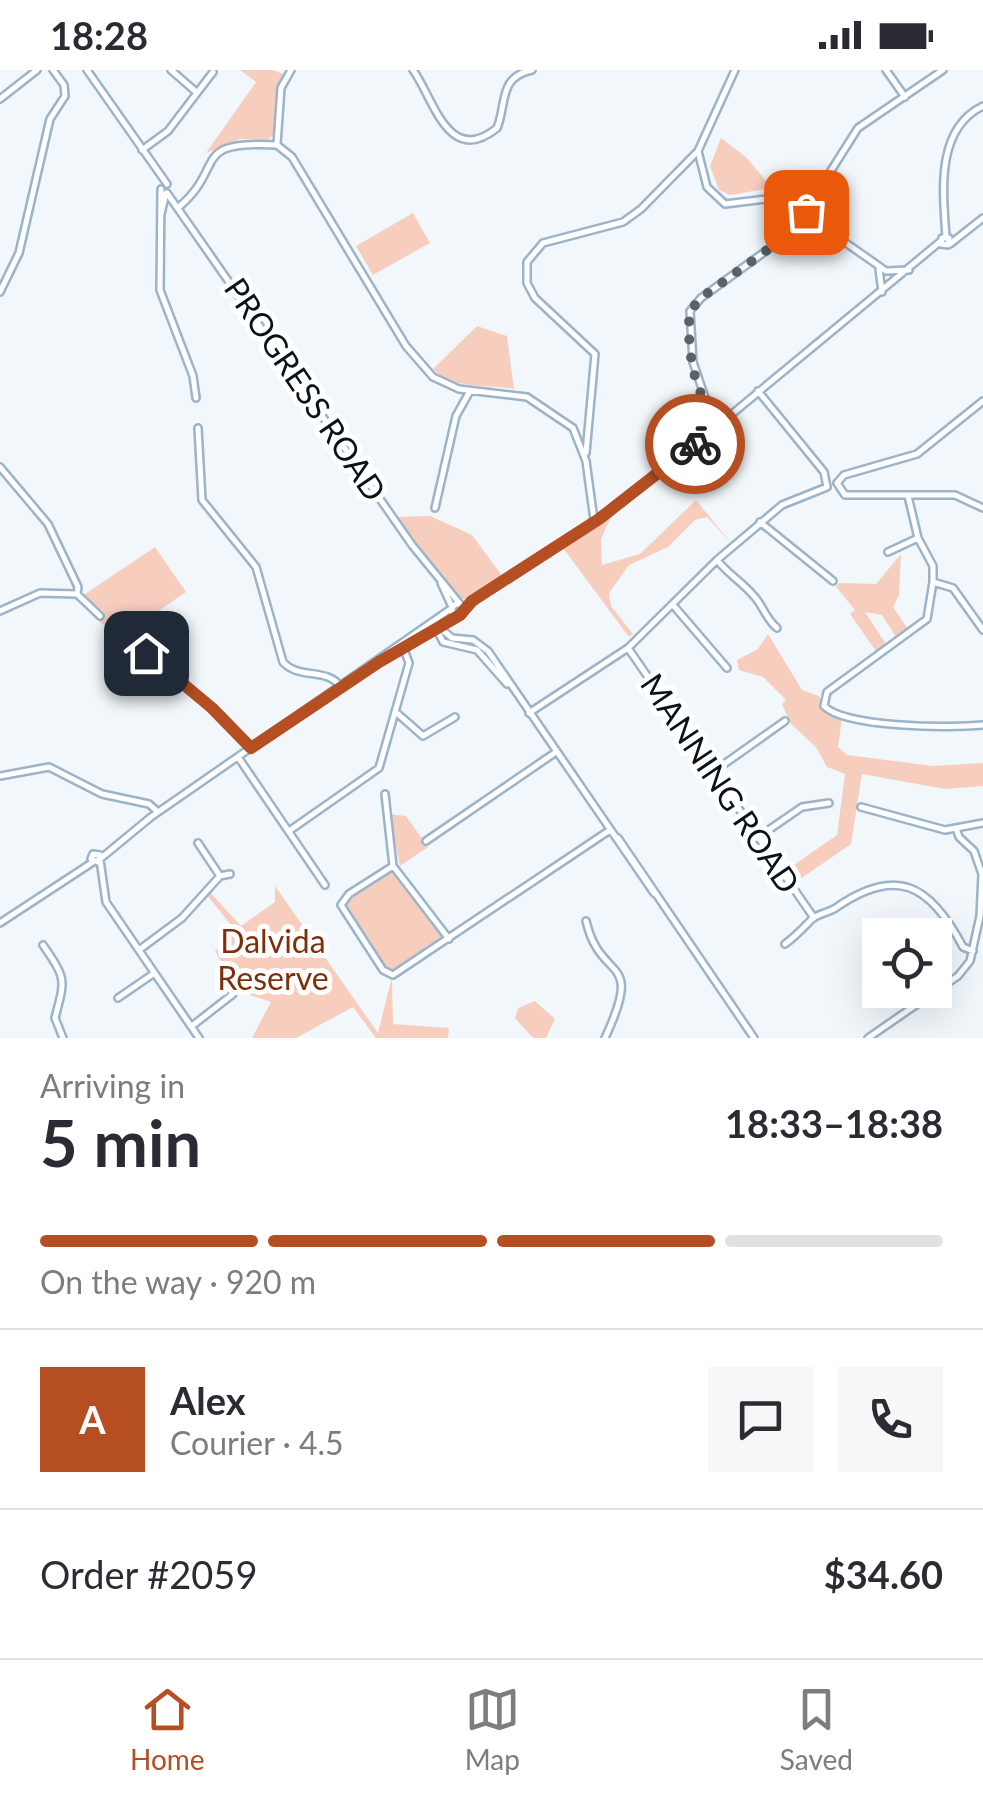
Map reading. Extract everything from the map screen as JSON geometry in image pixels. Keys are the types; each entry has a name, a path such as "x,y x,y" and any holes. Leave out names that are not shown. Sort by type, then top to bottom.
{"street":[{"path":"0,98 37,70"},
{"path":"0,292 19,253 50,121 66,96 64,85 53,70"},
{"name":"PROGRESS ROAD","path":"88,70 166,189 460,604 461,614"},
{"path":"170,70 195,91"},
{"path":"277,145 281,88 290,70"},
{"path":"413,70 441,122 469,140 478,140 500,124 502,96 511,80 532,70"},
{"path":"594,520 586,461 595,354 535,298 527,283 527,262 551,239 630,218 698,150 735,70"},
{"path":"886,70 905,96"},
{"path":"719,424 710,413 692,362 690,311 812,215 811,194 858,128 943,70"},
{"path":"142,150 168,131 195,91 213,73"},
{"path":"946,241 942,181 955,131 983,106"},
{"path":"161,213 178,203 218,153 239,144 277,145 292,157 415,358 440,382 470,391 514,393 550,409 573,428 586,461"},
{"path":"698,150 707,188 724,204 811,194"},
{"path":"166,189 161,213 162,298 193,376 196,398"},
{"path":"811,194 812,215"},
{"path":"790,196 878,267 890,272 912,269"},
{"path":"433,626 461,614 472,601 594,520 946,241 983,218"},
{"path":"878,267 883,277 881,294"},
{"path":"435,508 456,416 470,391"},
{"path":"529,713 628,648 717,560 789,500 825,490 828,481 758,392"},
{"path":"983,401 917,454 844,475 837,488 846,495 955,495 983,508"},
{"path":"198,428 202,500 256,567 283,662 296,672 332,676 341,687"},
{"path":"0,467 48,524 78,587 77,594"},
{"path":"908,496 918,538 932,562 934,582 927,619 827,692 823,703 834,713 907,726 983,726"},
{"path":"760,522 833,581"},
{"path":"888,552 918,538"},
{"path":"717,560 736,583 755,596 764,617 777,628"},
{"name":"PROGRESS ROAD","path":"438,576 452,608 461,614"},
{"path":"934,582 949,584 983,630"},
{"path":"0,611 40,593 77,594 100,616"},
{"path":"0,923 433,626 452,608 472,601"},
{"path":"673,605 726,668"},
{"path":"441,625 452,638 480,643 754,1038"},
{"path":"113,626 207,703 251,748"},
{"path":"433,626 446,644 477,650 510,686"},
{"path":"289,831 379,768 409,663 403,646"},
{"name":"MANNING ROAD","path":"628,648 814,918"},
{"path":"396,714 424,736 455,717"},
{"path":"712,772 784,722"},
{"path":"426,841 556,752"},
{"path":"238,757 326,884"},
{"path":"0,776 50,768 98,792 149,804 158,812"},
{"path":"385,794 394,866 448,939"},
{"path":"757,838 802,807 829,803"},
{"path":"861,807 941,829 983,822"},
{"path":"868,1038 960,974 973,951 982,874 974,851 959,837 956,828"},
{"path":"394,866 342,902 385,972 392,975 611,831"},
{"path":"198,843 220,876"},
{"path":"96,859 106,902 199,1038"},
{"path":"138,950 182,918 220,876 230,874"},
{"path":"785,944 814,918 868,887 907,888 936,902 963,947 973,951"},
{"path":"586,921 624,986 623,998 605,1038"},
{"path":"42,944 65,984 55,1018 63,1038"},
{"path":"118,998 154,973"},
{"path":"191,1027 232,994"}],"green space":[{"path":"240,70 273,70 283,74 275,133 268,140 240,139 206,153 256,82"},
{"path":"721,138 747,158 772,188 730,195 719,190 710,166"},
{"path":"413,213 430,243 373,275 356,246"},
{"path":"477,326 507,336 514,389 461,383 433,369"},
{"path":"696,500 730,542 707,517 695,520 668,547 629,565 609,593 611,606 633,634 629,637 563,548 613,512 601,539 602,565 640,554"},
{"path":"430,516 472,535 503,577 469,600 458,598 396,517"},
{"path":"155,547 186,592 125,634 115,622 109,629 99,621 104,613 82,596"},
{"path":"901,554 899,595 893,607 908,629 896,637 882,615 865,612 886,644 876,651 850,614 855,610 836,587 839,583 876,584"},
{"path":"768,634 802,690 819,696 828,715 842,718 838,747 847,755 933,766 983,763 983,786 945,789 862,774 851,844 796,882 788,869 837,835 845,774 827,767 816,747 791,724 782,704 786,700 763,677 739,670 737,660 758,649"},
{"path":"389,814 406,816 428,847 400,866"},
{"path":"395,868 444,938 394,973 385,969 343,905 388,869"},
{"name":"Dalvida Reserve","path":"275,886 378,1033 392,977 393,1024 449,1028 448,1038 376,1038 353,1007 296,1038 252,1038 271,1002 238,991 215,951 236,931 206,894 209,891 241,926 275,902"},
{"path":"535,1001 555,1019 546,1038 533,1038 515,1018 518,1008"}],"way so far":[{"path":"695,444 722,421 710,413 692,362 690,311 701,298 810,219 806,212"}],"route":[{"path":"146,653 212,708 251,748 379,662 462,614 472,601 599,519 695,444"}]}
